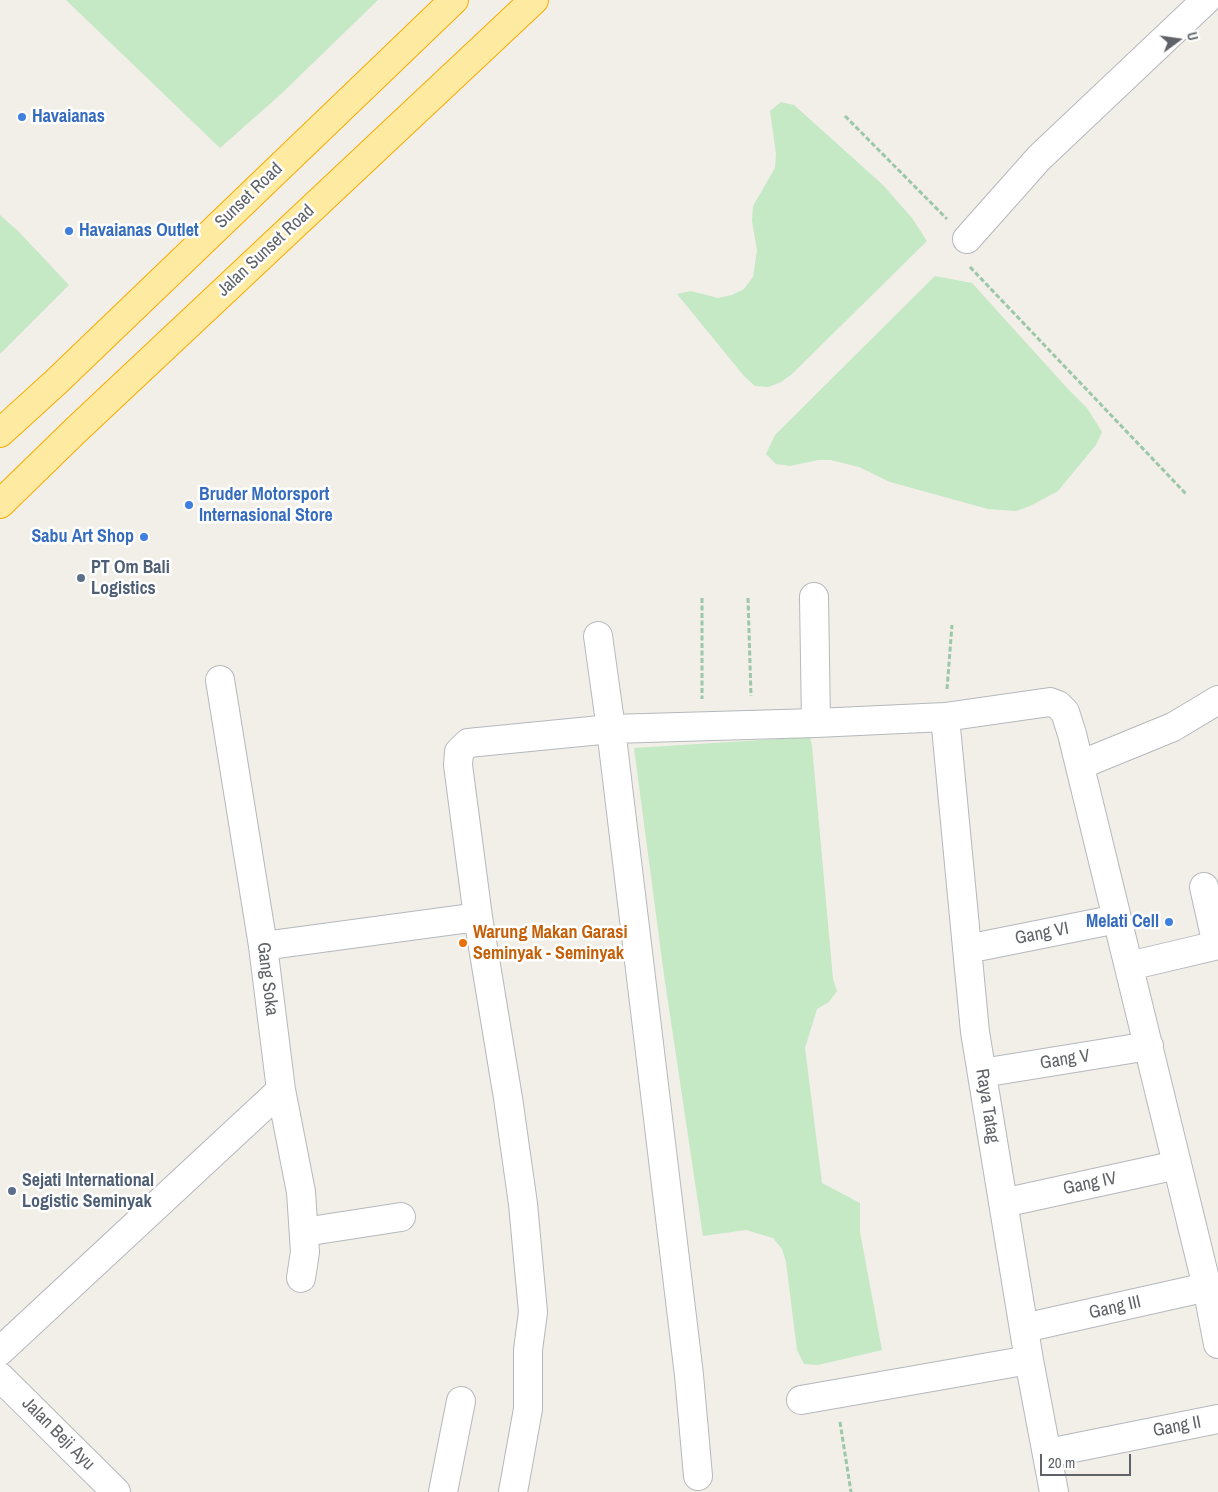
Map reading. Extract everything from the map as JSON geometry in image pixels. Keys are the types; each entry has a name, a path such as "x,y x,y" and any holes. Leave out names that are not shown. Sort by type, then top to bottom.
{"highway":[{"name":"Sunset Road","path":"0,433 63,375 454,0"},
{"name":"Jalan Sunset Road","path":"0,504 91,416 534,0"}],"street":[{"path":"966,239 1039,158 1206,0"},
{"path":"814,598 816,723"},
{"path":"598,636 611,729 686,1355 698,1476"},
{"name":"Gang Soka","path":"220,680 263,946 281,1090 296,1158 301,1192 305,1252 301,1278"},
{"path":"1080,765 1173,728 1218,700"},
{"path":"513,1492 528,1409 528,1350 533,1312 523,1204 508,1098 478,917 458,765 459,752 468,743 611,729 945,717 1050,702 1058,705 1065,712 1080,765 1207,1287 1218,1344"},
{"name":"Raya Tatag","path":"945,717 975,1032 1029,1360 1054,1492"},
{"path":"1129,966 1218,945 1204,887"},
{"path":"263,946 478,917"},
{"name":"Gang VI","path":"967,949 1118,919"},
{"name":"Gang V","path":"982,1074 1149,1046"},
{"path":"0,1351 281,1090"},
{"name":"Gang IV","path":"1003,1203 1177,1165"},
{"path":"304,1232 401,1217"},
{"name":"Gang III","path":"1024,1328 1207,1287"},
{"path":"801,1400 1029,1360"},
{"name":"Jalan Beji Ayu","path":"0,1377 116,1492"},
{"path":"443,1492 461,1401"},
{"name":"Gang II","path":"1048,1453 1218,1418"}],"path":[{"path":"845,116 966,239 954,251 1187,495"},
{"path":"702,598 702,727"},
{"path":"748,598 751,724"},
{"path":"945,717 952,625"},
{"path":"836,1394 850,1492"}],"green space":[{"path":"66,0 378,0 280,95 220,148"},
{"path":"781,102 794,105 883,185 912,218 927,241 792,374 781,382 768,387 755,386 744,376 677,294 691,291 718,298 732,295 744,289 753,277 757,250 752,221 753,206 775,168 776,154 770,111"},
{"path":"0,215 18,231 69,285 0,354"},
{"path":"935,276 972,283 1087,408 1102,432 1096,445 1058,491 1030,506 1016,511 988,509 890,482 859,467 831,460 818,460 790,466 776,464 766,454 775,435"},
{"path":"810,737 833,979 837,991 829,1002 817,1009 805,1048 822,1183 860,1203 860,1232 882,1350 818,1365 804,1364 797,1350 786,1262 782,1249 773,1238 746,1230 703,1236 664,975 634,748"}],"place":[{"name":"Havaianas","path":"22,117"},
{"name":"Havaianas Outlet","path":"69,231"},
{"name":"Bruder Motorsport Internasional Store","path":"189,505"},
{"name":"Sabu Art Shop","path":"144,537"},
{"name":"PT Om Bali Logistics","path":"81,578"},
{"name":"Melati Cell","path":"1169,922"},
{"name":"Warung Makan Garasi Seminyak - Seminyak","path":"463,943"},
{"name":"Sejati International Logistic Seminyak","path":"12,1191"}]}
